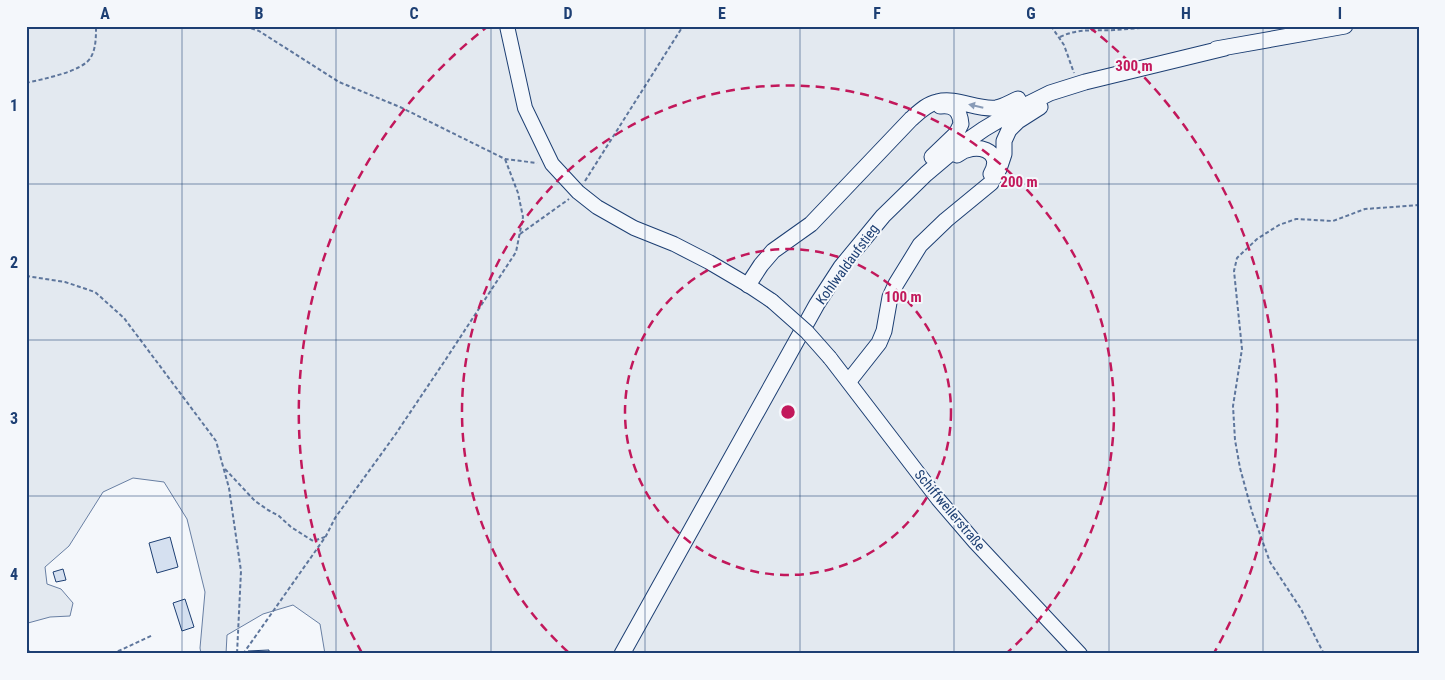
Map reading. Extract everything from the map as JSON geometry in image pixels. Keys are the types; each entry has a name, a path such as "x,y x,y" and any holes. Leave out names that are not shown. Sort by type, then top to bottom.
{"main road":[{"path":"748,285 773,251 811,224 911,119 926,106 937,102 953,100 983,108 996,108 1047,85 1075,75 1196,51 1225,48 1345,26"},
{"name":"Kohlwaldaufstieg","path":"622,654 817,304 863,238 899,200 958,147 1016,110 1050,93 1148,65 1225,48"},
{"path":"849,381 879,344 884,331 890,297 910,260 920,245 946,220 991,183 999,169 1004,154 1004,141 1009,130 1034,110 1085,87 1148,65"},
{"path":"863,238 895,194 956,134 961,124 957,111 954,107 947,105 929,109 911,119"},
{"path":"899,200 960,152 972,148 982,148 989,152 994,159 993,171 980,191 966,204"}],"street":[{"name":"Schiffweilerstraße","path":"507,26 525,108 552,164 578,192 598,207 634,228 674,244 748,285 772,301 807,332 849,381 938,499 975,542 1080,654"}],"path":[{"path":"26,83 75,70 90,59 95,46 96,26"},
{"path":"245,26 259,31 339,82 400,107 505,159 552,164"},
{"path":"520,234 578,192 683,26"},
{"path":"1052,26 1060,37 1075,75"},
{"path":"1060,37 1084,30 1112,30 1158,26"},
{"path":"243,654 326,536 335,518 426,390 516,252 523,217 520,201 505,159"},
{"path":"1324,654 1301,609 1270,562 1252,512 1240,468 1235,440 1233,406 1242,349 1234,271 1237,258 1257,239 1279,225 1296,219 1333,221 1365,209 1419,205"},
{"path":"26,276 65,282 95,292 124,318 216,442 230,488 241,571 237,654"},
{"path":"225,469 255,501 280,516 292,527 313,541 326,536"},
{"path":"112,654 153,635"},
{"path":"26,650 35,654"}],"shaded area":[{"path":"26,26 1419,26 1419,654 325,654 320,624 293,605 263,614 227,635 226,654 201,654 205,592 187,519 164,482 133,478 103,492 69,546 45,567 47,584 61,589 73,603 70,616 50,617 28,623 26,629"}],"building":[{"path":"170,537 178,567 157,573 149,543"},
{"path":"63,569 66,580 56,582 53,572"},
{"path":"185,599 194,627 182,631 173,603"},
{"path":"269,650 269,654 248,654 248,651"}]}
